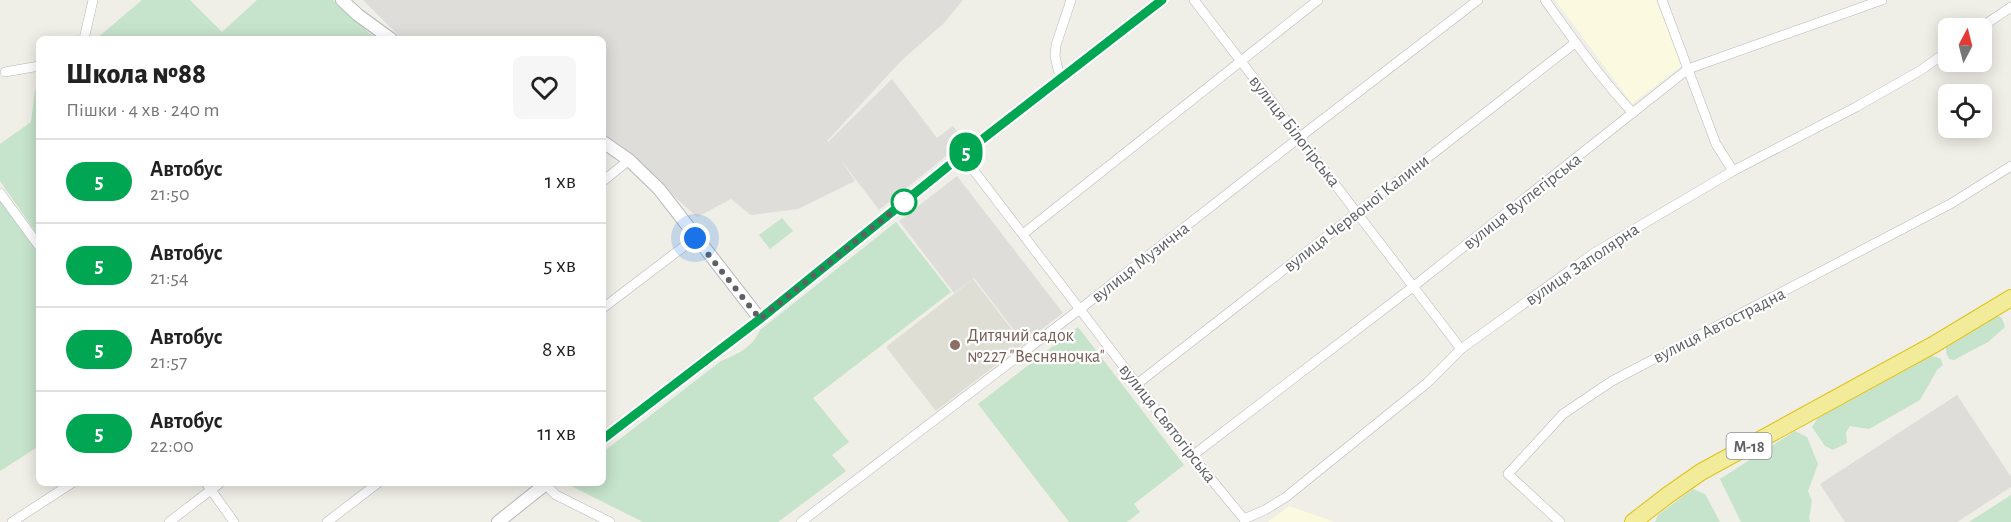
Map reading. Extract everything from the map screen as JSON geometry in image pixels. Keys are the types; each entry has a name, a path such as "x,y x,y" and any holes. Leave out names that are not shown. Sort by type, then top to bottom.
{"highway":[{"name":"М-18","path":"1633,522 1701,472 1933,345 2011,298"}],"street":[{"path":"85,36 93,0"},
{"path":"342,0 387,36"},
{"path":"1060,78 1055,56 1056,45 1071,0"},
{"path":"606,438 760,319 962,155 1162,0"},
{"name":"вулиця Білогірська","path":"1194,0 1461,349"},
{"path":"1023,234 1318,0"},
{"name":"вулиця Музична","path":"801,522 1479,0"},
{"path":"1545,0 1575,43 1633,113"},
{"path":"1662,0 1716,144 1733,171"},
{"name":"вулиця Вуглегірська","path":"1192,456 1414,286 1688,69 1882,0"},
{"path":"1992,19 2011,6"},
{"name":"вулиця Червоної Калини","path":"1137,384 1575,43"},
{"name":"вулиця Заполярна","path":"1244,520 1286,497 1427,383 1461,349 1594,253 1733,171 1856,107 1938,58"},
{"path":"5,72 36,67"},
{"path":"606,144 628,160 659,189 760,319"},
{"name":"вулиця Святогірська","path":"962,155 1192,456 1244,520"},
{"path":"606,178 628,160"},
{"name":"вулиця Автострадна","path":"1560,522 1508,474 1563,414 1622,376 1931,214 2011,166"},
{"path":"0,193 36,242"},
{"path":"606,307 695,238"},
{"path":"12,522 67,486"},
{"path":"169,522 208,486 234,522"},
{"path":"327,522 374,486"},
{"path":"498,522 541,486"},
{"path":"548,486 556,495 610,522"}],"shaded area":[{"path":"363,0 963,0 944,23 901,61 827,141 892,79 937,138 953,126 965,141 879,210 841,160 855,181 798,209 751,215 731,199 697,217 632,158 606,139 606,36 399,36"},
{"path":"1555,0 1656,0 1683,65 1632,104"},
{"path":"957,176 1063,313 1024,343 974,278 954,293 899,221"},
{"name":"Дитячий садок №227 \"Весняночка\"","path":"973,279 1023,344 936,411 886,347"},
{"path":"1957,395 2011,477 2011,487 1957,522 1845,522 1820,484"},
{"path":"1289,506 1335,522 1268,522"}],"green space":[{"path":"142,0 190,0 222,32 257,0 333,0 374,36 100,36"},
{"path":"35,90 36,233 0,181 0,144 31,122"},
{"path":"0,195 36,249 36,448 0,471"},
{"path":"782,218 793,231 770,249 759,235"},
{"path":"896,222 951,292 813,398 849,442 832,455 846,471 778,522 643,522 571,486 606,486 606,450 721,361 744,350 760,330"},
{"path":"1998,316 2002,318 2005,327 1988,342 1954,360 1949,359 1946,348"},
{"path":"1078,327 1184,465 1134,504 1140,512 1127,522 1069,522 978,404"},
{"path":"1932,356 1940,358 1943,365 1937,370 1920,400 1869,429 1850,426 1846,432 1847,443 1833,450 1825,446 1812,427 1818,418"},
{"path":"1795,431 1807,437 1818,464 1808,491 1812,501 1810,522 1741,522 1720,479"},
{"path":"1693,489 1705,494 1720,522 1655,522 1658,515"},
{"path":"2011,495 2011,522 1969,522"}],"bus line":[{"name":"5","path":"606,437 760,319 962,155 1162,0"}],"place":[{"name":"Дитячий садок №227 \"Весняночка\"","path":"955,345"}],"route":[{"path":"695,238 760,319 904,202"}]}
